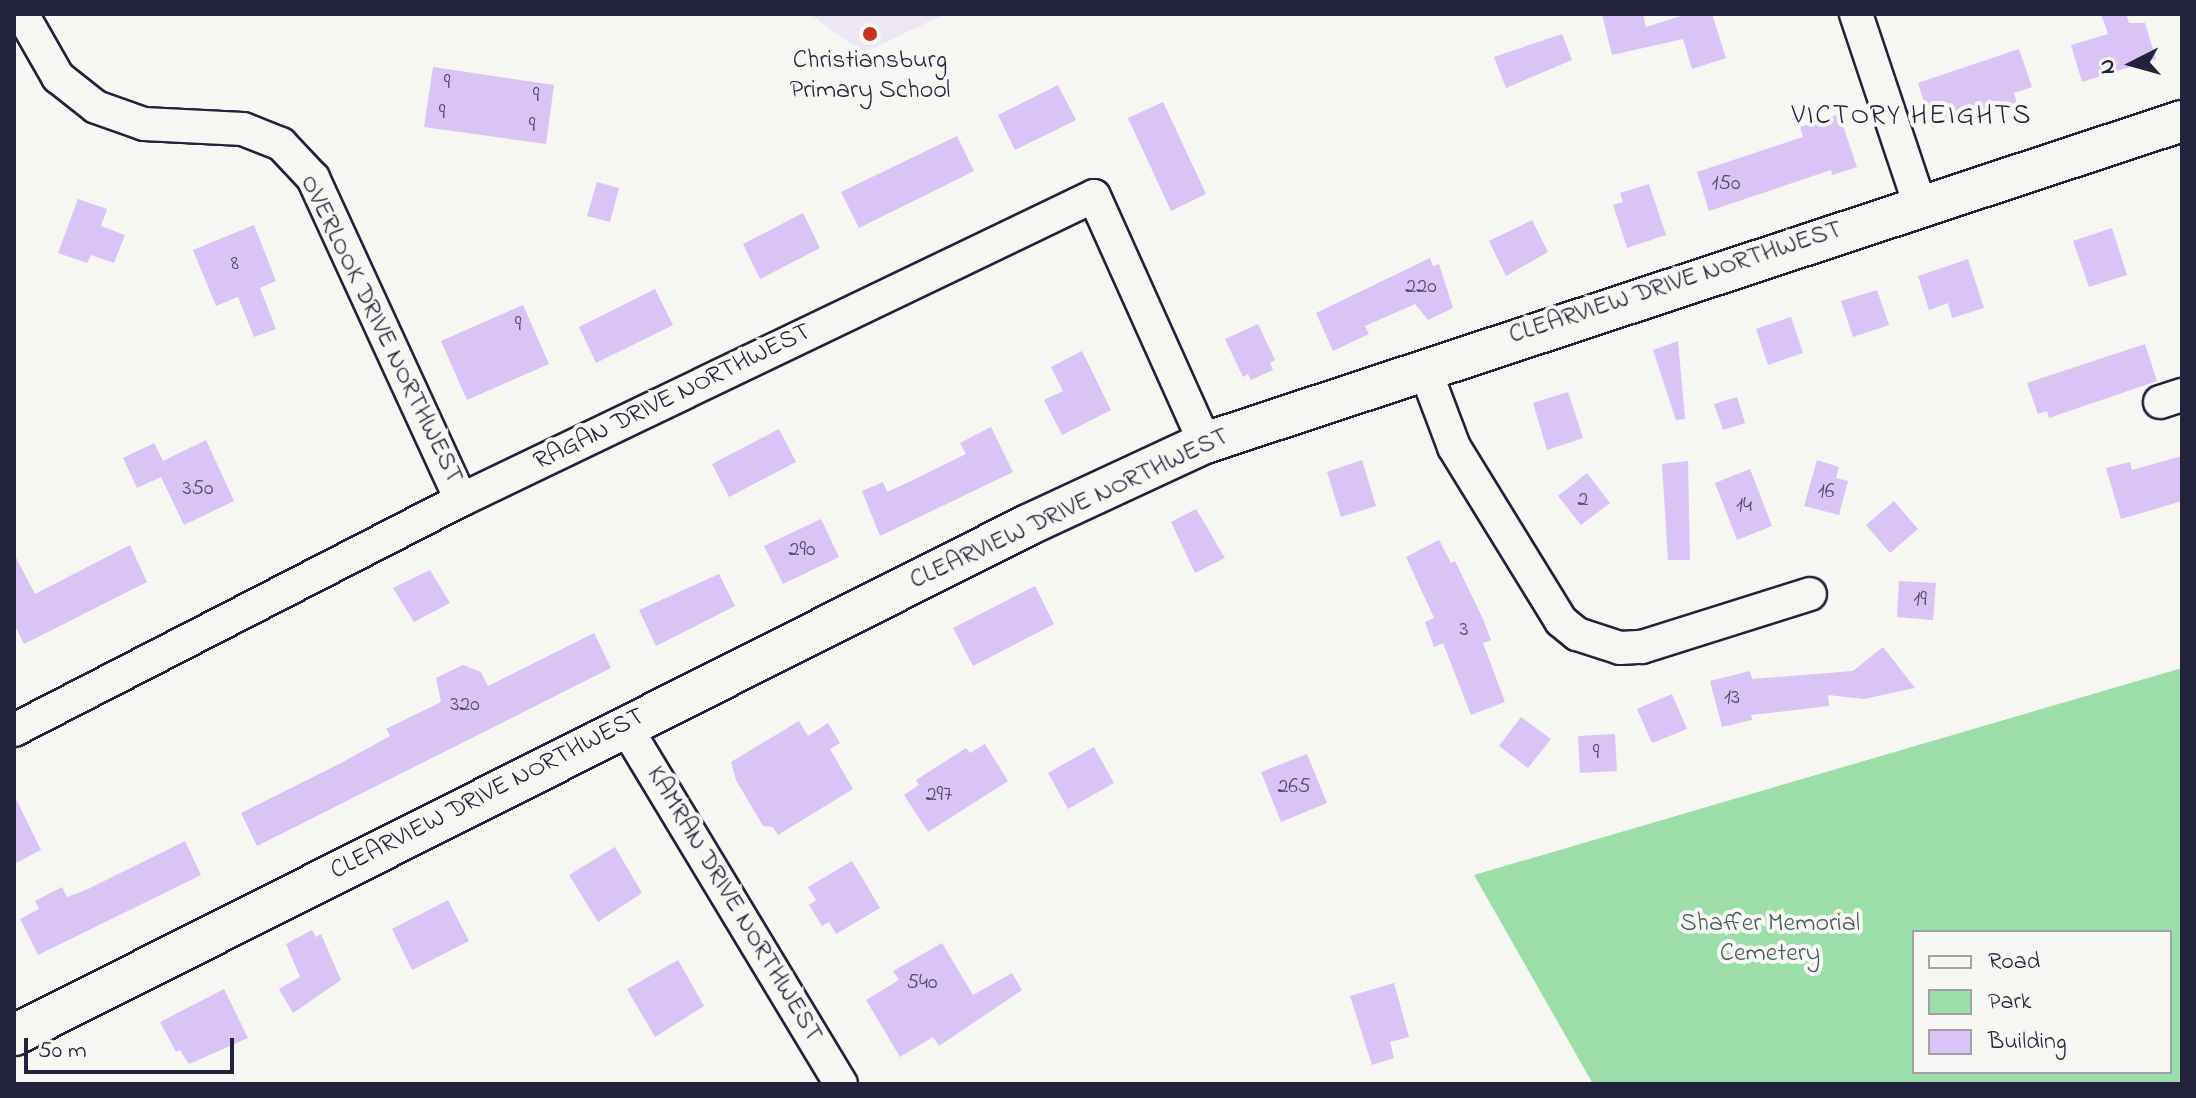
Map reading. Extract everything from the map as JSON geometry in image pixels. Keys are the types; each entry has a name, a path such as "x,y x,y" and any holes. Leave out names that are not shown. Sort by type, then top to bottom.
{"street":[{"name":"OVERLOOK DRIVE NORTHWEST","path":"22,14 58,77 96,107 144,124 243,129 281,144 313,178 461,500"},
{"path":"1856,14 1920,205"},
{"name":"CLEARVIEW DRIVE NORTHWEST","path":"14,1035 625,726 1205,443 1424,367 2182,121"},
{"name":"RAGAN DRIVE NORTHWEST","path":"14,730 461,500 1094,196 1205,443"},
{"path":"1424,367 1454,447 1561,621 1577,634 1620,648 1642,647 1810,594"},
{"name":"KAMRAN DRIVE NORTHWEST","path":"625,726 841,1084"}],"shaded area":[{"name":"Christiansburg Primary School","path":"810,14 945,14 863,53"}],"green space":[{"name":"Shaffer Memorial Cemetery","path":"2182,668 2182,1084 1593,1084 1474,875"}],"building":[{"path":"1602,14 1643,14 1646,27 1687,14 1712,14 1726,58 1692,69 1683,39 1612,55"},
{"path":"2101,14 2126,14 2129,23 2145,23 2156,59 2082,82 2071,45 2108,34"},
{"path":"1562,34 1572,60 1506,88 1494,57"},
{"path":"2019,49 2032,87 2014,93 2017,103 1932,127 1918,83"},
{"path":"433,67 554,85 546,144 424,127"},
{"path":"1058,85 1076,120 1015,150 998,115"},
{"path":"1163,102 1206,194 1171,211 1128,118"},
{"path":"1839,114 1857,167 1832,175 1831,170 1709,211 1697,172 1803,137 1800,127"},
{"path":"957,136 974,171 859,228 841,192"},
{"path":"597,182 619,188 610,222 587,216"},
{"path":"1649,184 1666,235 1627,248 1613,205 1623,202 1620,193"},
{"path":"78,199 107,209 101,226 125,235 114,263 91,255 87,263 58,253"},
{"path":"803,213 820,248 760,279 743,244"},
{"path":"1532,220 1548,252 1506,276 1489,241"},
{"path":"254,225 276,281 260,288 276,329 254,337 238,297 216,306 193,250"},
{"path":"2112,228 2127,275 2089,287 2073,241"},
{"path":"1430,258 1433,266 1439,264 1453,308 1428,320 1415,304 1365,326 1369,334 1333,351 1316,313"},
{"path":"1968,259 1984,308 1952,318 1948,303 1929,310 1918,276"},
{"path":"655,289 673,325 596,363 579,327"},
{"path":"1877,290 1889,325 1853,337 1841,301"},
{"path":"523,305 549,364 467,400 441,341"},
{"path":"1791,317 1803,353 1768,365 1756,329"},
{"path":"1258,324 1275,360 1270,363 1273,370 1251,380 1248,374 1243,377 1225,339"},
{"path":"1678,341 1685,419 1676,420 1653,350"},
{"path":"2145,344 2157,381 2049,418 2047,411 2038,414 2027,383"},
{"path":"1082,351 1111,410 1062,435 1044,400 1063,391 1051,367"},
{"path":"1568,392 1583,438 1547,450 1533,403"},
{"path":"1737,397 1745,423 1723,430 1714,404"},
{"path":"991,427 1013,472 880,536 862,491 883,482 887,492 966,454 960,443"},
{"path":"779,429 796,462 729,497 712,464"},
{"path":"206,440 234,501 184,525 161,477 137,488 123,458 154,443 163,461"},
{"path":"2182,456 2182,501 2121,519 2106,468 2130,462 2132,470"},
{"path":"1362,460 1376,506 1341,517 1327,472"},
{"path":"1817,460 1839,467 1836,478 1848,481 1839,515 1804,506"},
{"path":"1688,461 1690,560 1668,560 1662,464"},
{"path":"1750,469 1772,526 1737,540 1715,483"},
{"path":"1587,473 1610,503 1581,525 1558,496"},
{"path":"1894,501 1918,529 1890,553 1866,525"},
{"path":"1196,509 1225,558 1195,573 1171,522"},
{"path":"821,519 839,557 783,584 764,546"},
{"path":"1439,540 1451,563 1455,561 1483,619 1491,640 1483,643 1505,702 1471,715 1443,643 1434,647 1425,622 1434,618 1406,557"},
{"path":"130,545 147,582 24,644 14,624 14,554 35,594"},
{"path":"430,570 450,603 414,622 393,588"},
{"path":"719,574 735,606 656,646 639,610"},
{"path":"1899,581 1936,583 1933,620 1897,617"},
{"path":"1035,586 1054,624 973,666 953,628"},
{"path":"594,633 611,668 257,846 241,813 390,736 386,729 441,702 436,678 463,665 481,672 488,686"},
{"path":"1883,647 1915,688 1864,699 1828,695 1829,706 1751,715 1752,720 1722,727 1710,681 1750,671 1752,679 1853,671"},
{"path":"1672,694 1687,729 1652,743 1637,709"},
{"path":"1521,717 1551,739 1528,768 1499,746"},
{"path":"799,721 808,736 828,723 840,743 830,749 853,789 778,835 773,827 763,826 736,780 731,762"},
{"path":"1615,734 1617,771 1580,773 1578,736"},
{"path":"985,744 1008,781 928,832 904,795 919,785 916,780 966,748 970,753"},
{"path":"1094,747 1114,783 1068,809 1048,773"},
{"path":"1307,754 1327,803 1281,822 1261,772"},
{"path":"14,795 41,850 14,864"},
{"path":"185,841 201,875 38,955 20,919 39,909 35,901 62,887 67,897 86,890"},
{"path":"615,847 642,893 598,922 569,875"},
{"path":"852,861 880,908 836,934 829,922 822,926 809,905 816,900 808,887"},
{"path":"448,900 469,941 412,970 392,929"},
{"path":"312,930 316,937 321,934 341,980 293,1013 279,989 300,977 286,944"},
{"path":"942,943 973,995 1012,973 1022,990 939,1046 933,1037 900,1057 866,1000 899,980 893,971"},
{"path":"678,960 704,1006 655,1037 627,989"},
{"path":"1394,983 1409,1037 1390,1042 1394,1058 1372,1065 1350,996"},
{"path":"224,989 248,1038 189,1064 180,1050 176,1052 160,1022"}],"place":[{"name":"Christiansburg Primary School","path":"870,34"}],"district":[{"name":"VICTORY HEIGHTS","path":"1912,117"}]}
